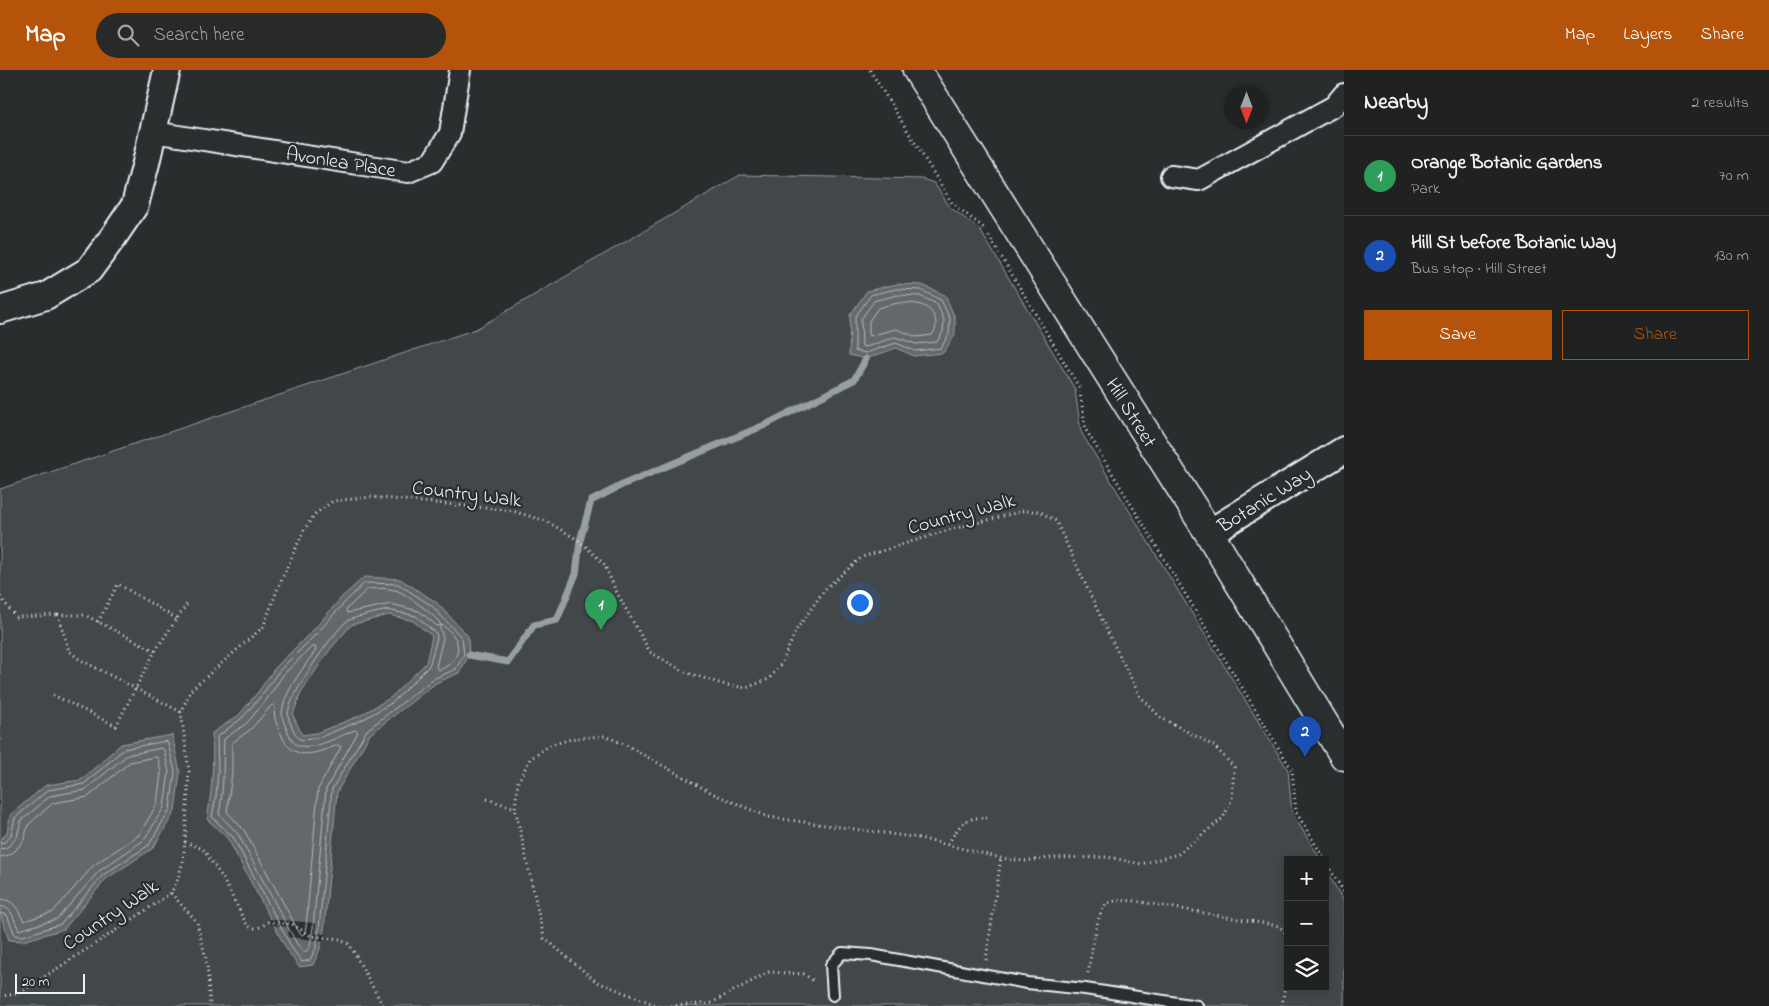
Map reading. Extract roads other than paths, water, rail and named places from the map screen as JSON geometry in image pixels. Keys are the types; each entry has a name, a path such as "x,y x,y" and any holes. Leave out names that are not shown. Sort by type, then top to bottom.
{"main road":[{"name":"Hill Street","path":"917,70 1209,534 1344,756"}],"street":[{"path":"0,310 46,296 89,270 135,205 167,70"},
{"name":"Avonlea Place","path":"153,132 408,172 432,162 450,133 460,70"},
{"path":"1171,176 1199,180 1334,106 1344,94"},
{"name":"Botanic Way","path":"1209,534 1344,450"}],"lane":[{"path":"834,996 830,965 842,953 871,955 1027,983 1085,989 1196,1006"}],"water":[{"path":"897,284 922,285 945,295 955,318 955,335 943,353 914,356 896,348 866,359 849,355 850,315 867,291"},
{"path":"364,577 400,579 436,602 468,636 469,655 459,673 436,683 370,734 337,792 324,930 320,949 313,965 299,967 287,950 228,839 207,819 212,776 212,733 239,715 275,668 315,628 342,597","holes":["389,615 413,621 432,636 426,663 390,698 359,716 316,733 302,735 293,715 301,692 329,651 351,625"]},
{"path":"172,735 180,772 175,811 153,848 106,879 64,929 23,941 9,940 0,913 0,840 7,833 10,815 46,785 81,780 121,744"}],"waterway":[{"path":"469,655 508,662 534,625 557,620 576,574 580,541 591,501 624,484 765,425 854,380 866,359"}],"place":[{"name":"Orange Botanic Gardens","path":"601,630"},
{"name":"Hill St before Botanic Way","path":"1305,757"}]}
